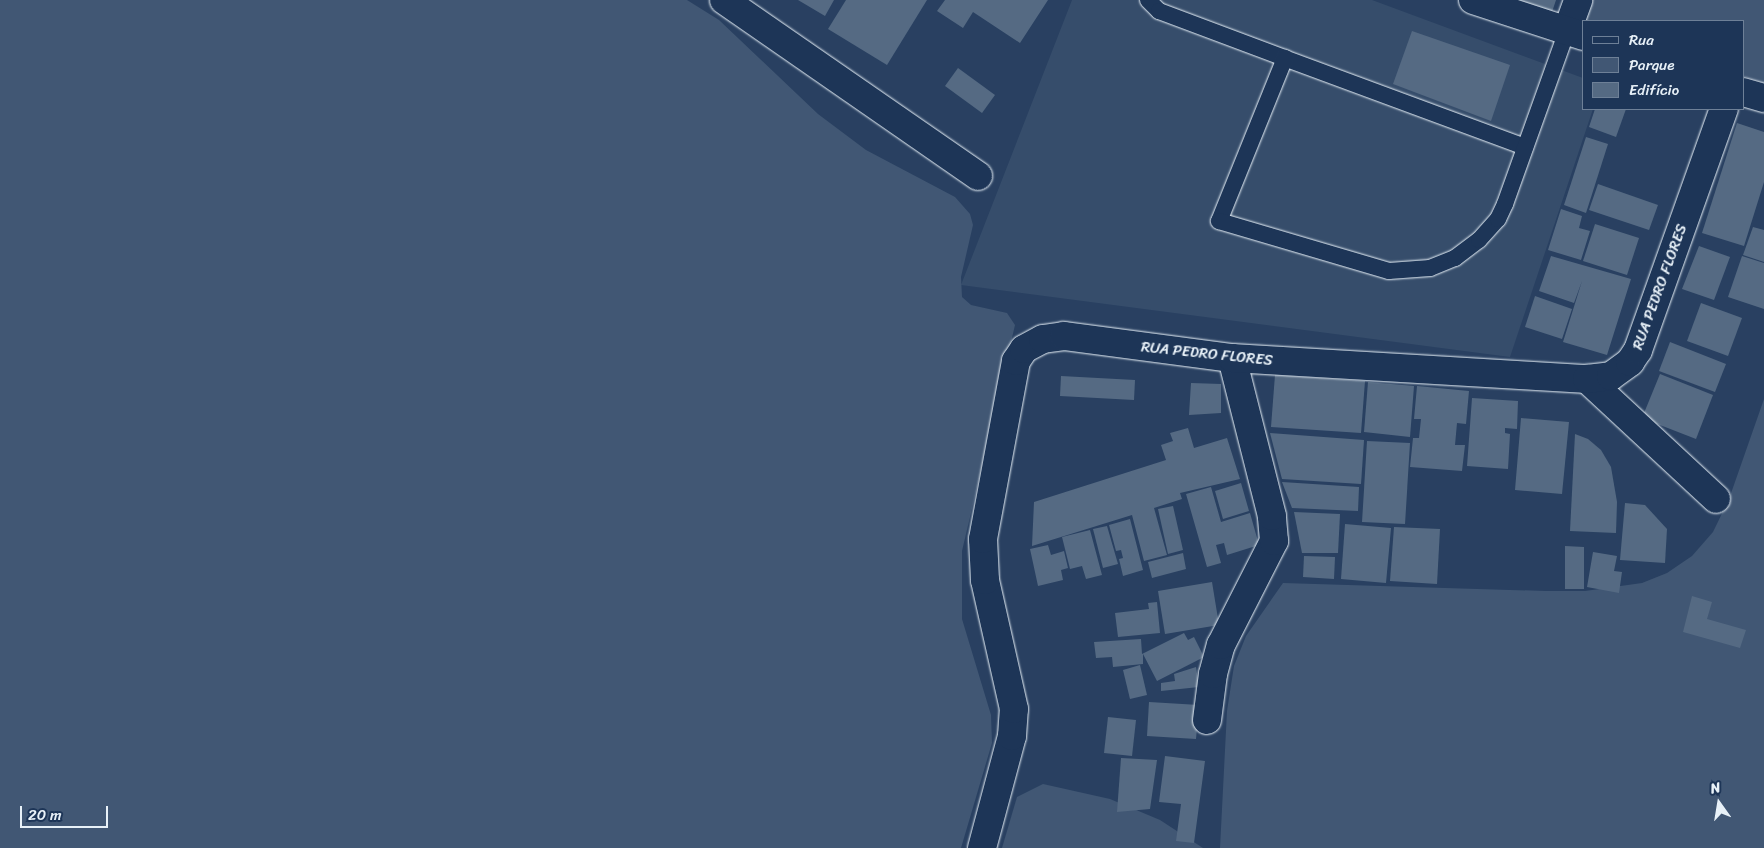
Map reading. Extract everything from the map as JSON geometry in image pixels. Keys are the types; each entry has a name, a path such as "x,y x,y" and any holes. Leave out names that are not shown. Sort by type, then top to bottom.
{"street":[{"path":"724,0 978,176"},
{"path":"1473,0 1575,34 1578,0"},
{"path":"1744,92 1764,98"},
{"name":"RUA PEDRO FLORES","path":"982,848 1012,736 1014,709 985,580 983,539 1016,362 1036,341 1064,336 1232,358 1587,379 1621,371 1638,350 1724,110"},
{"path":"1207,720 1213,674 1221,646 1264,566 1274,535 1232,358"},
{"path":"1587,379 1716,499"}],"lane":[{"path":"1148,0 1159,11 1525,147"},
{"path":"1285,58 1219,221 1367,267 1389,271 1430,268 1467,250 1490,229 1505,204 1525,147 1575,34"}],"shaded area":[{"path":"1072,0 1372,0 1582,78 1582,110 1593,110 1510,357 961,285"}],"green space":[{"path":"0,0 687,0 719,20 818,114 866,150 955,197 970,214 973,225 961,277 962,297 971,305 1007,313 1015,325 962,551 962,619 991,715 992,743 961,848 0,848"},
{"path":"1587,0 1764,0 1764,83 1744,76 1744,20 1581,19"},
{"path":"1764,399 1764,848 1220,848 1227,711 1234,666 1246,636 1283,583 1585,591 1642,583 1667,573 1692,556 1713,532 1729,499"},
{"path":"1043,784 1110,799 1160,820 1203,848 1002,848 1017,797"}],"building":[{"path":"798,0 834,0 825,16"},
{"path":"846,0 927,0 887,65 828,29"},
{"path":"945,0 1048,0 1020,43 973,12 963,28 937,11"},
{"path":"1516,0 1556,0 1549,21"},
{"path":"1412,31 1510,65 1491,121 1393,84"},
{"path":"958,68 995,95 982,113 945,86"},
{"path":"1595,110 1626,110 1616,137 1589,127"},
{"path":"1737,123 1764,132 1764,182 1744,246 1702,233"},
{"path":"1586,137 1608,144 1586,213 1564,205"},
{"path":"1598,184 1658,205 1649,230 1589,210"},
{"path":"1561,209 1582,216 1579,228 1590,231 1581,260 1548,250"},
{"path":"1595,224 1639,238 1627,275 1583,261"},
{"path":"1753,227 1764,230 1764,262 1743,255"},
{"path":"1699,246 1730,257 1714,300 1682,289"},
{"path":"1551,256 1631,279 1607,355 1563,342 1582,281 1574,303 1539,291"},
{"path":"1742,256 1764,263 1764,309 1728,297"},
{"path":"1535,296 1572,309 1562,339 1525,327"},
{"path":"1701,303 1742,318 1728,356 1687,341"},
{"path":"1670,342 1726,364 1715,392 1659,371"},
{"path":"1660,374 1713,395 1696,439 1642,418"},
{"path":"1275,375 1365,381 1361,433 1271,427"},
{"path":"1061,376 1135,380 1134,400 1060,396"},
{"path":"1368,382 1414,386 1410,437 1364,432"},
{"path":"1191,383 1221,384 1221,413 1189,415"},
{"path":"1417,386 1469,391 1466,424 1457,423 1455,445 1465,445 1462,471 1410,467 1413,438 1419,438 1421,419 1414,419"},
{"path":"1472,398 1518,401 1517,429 1505,428 1505,433 1510,434 1508,469 1467,466"},
{"path":"1521,418 1569,422 1562,494 1515,490"},
{"path":"1188,428 1194,448 1227,438 1240,479 1180,493 1182,499 1154,508 1167,555 1144,561 1132,515 1032,546 1034,502 1166,460 1161,445 1173,441 1170,433"},
{"path":"1270,433 1364,440 1361,484 1282,479"},
{"path":"1575,434 1588,439 1601,450 1611,467 1617,502 1616,533 1570,531"},
{"path":"1367,441 1410,443 1405,524 1362,522"},
{"path":"1282,482 1359,487 1358,511 1292,508"},
{"path":"1241,483 1249,511 1223,519 1215,491"},
{"path":"1211,487 1221,522 1250,513 1259,545 1227,555 1224,543 1216,545 1221,563 1207,567 1186,494"},
{"path":"1625,503 1645,505 1667,529 1665,563 1620,560"},
{"path":"1173,506 1183,550 1168,554 1158,509"},
{"path":"1294,512 1340,514 1338,553 1302,553"},
{"path":"1130,519 1143,570 1123,576 1119,559 1123,558 1121,550 1116,551 1109,525"},
{"path":"1345,524 1391,528 1386,583 1341,579"},
{"path":"1107,526 1118,564 1103,568 1093,529"},
{"path":"1394,527 1440,529 1437,584 1390,581"},
{"path":"1090,530 1102,575 1086,579 1082,566 1070,569 1062,537"},
{"path":"1048,545 1051,555 1064,551 1068,568 1061,570 1063,580 1038,586 1030,549"},
{"path":"1565,546 1584,547 1584,589 1565,589"},
{"path":"1593,552 1617,556 1614,571 1622,572 1619,593 1587,587"},
{"path":"1183,553 1186,569 1152,578 1148,562"},
{"path":"1304,556 1335,557 1334,579 1303,577"},
{"path":"1212,582 1219,625 1165,634 1158,591"},
{"path":"1692,596 1712,602 1707,619 1746,630 1740,648 1683,632"},
{"path":"1157,602 1160,633 1118,637 1115,613 1149,609 1148,603"},
{"path":"1184,633 1188,640 1194,637 1204,657 1157,681 1143,654 1143,664 1113,667 1112,657 1096,658 1094,642 1141,639 1142,654"},
{"path":"1140,665 1147,695 1130,699 1123,670"},
{"path":"1196,667 1199,687 1161,691 1161,683 1175,681 1174,674"},
{"path":"1149,702 1199,705 1196,739 1147,736"},
{"path":"1108,717 1136,720 1132,756 1104,753"},
{"path":"1165,756 1205,761 1194,843 1176,841 1181,804 1159,802"},
{"path":"1121,758 1157,760 1150,809 1117,812"}]}
